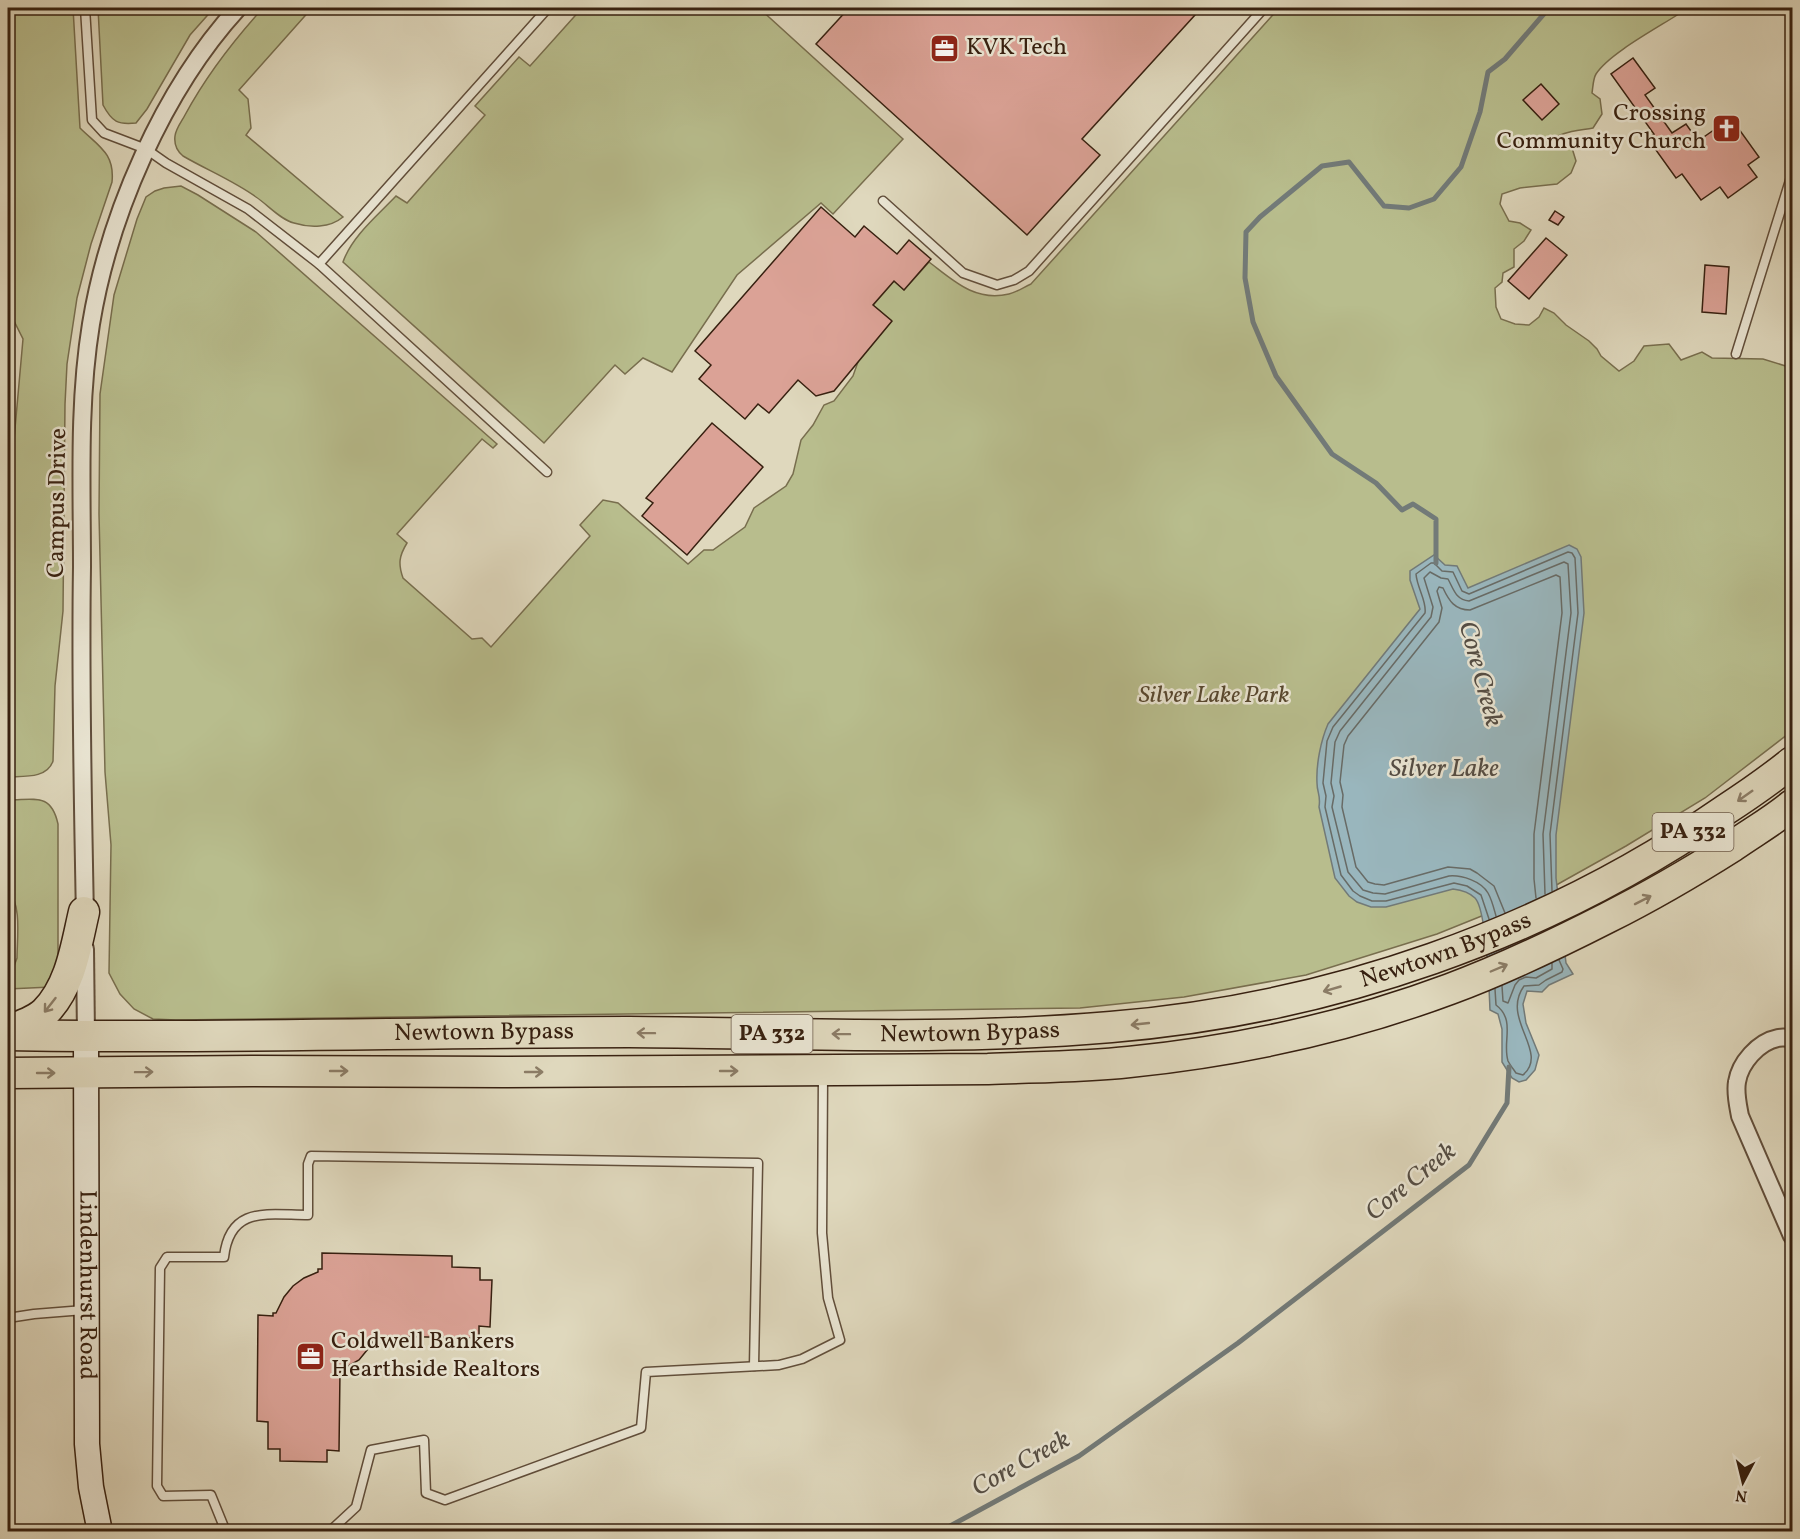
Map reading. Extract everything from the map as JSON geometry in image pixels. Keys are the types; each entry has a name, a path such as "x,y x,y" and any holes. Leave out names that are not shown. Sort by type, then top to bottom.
{"highway":[{"name":"Newtown Bypass","path":"86,1036 630,1032 921,1035 1110,1028 1237,1011 1312,995 1412,966 1588,893 1682,840 1792,762"},
{"name":"Newtown Bypass","path":"85,1072 823,1070 1046,1067 1161,1058 1307,1032 1445,991 1550,947 1652,895 1706,863 1792,805"},
{"path":"8,1033 44,1014 56,999 69,973 84,912"},
{"name":"PA 332","path":"8,1033 86,1036"},
{"name":"PA 332","path":"8,1073 85,1072"}],"street":[{"name":"Campus Drive","path":"86,1036 80,699 81,458 84,390 91,326 100,280 125,200 146,150 171,102 196,62 238,8"},
{"name":"Lindenhurst Road","path":"86,1036 87,1444 91,1487 100,1532"},
{"path":"1792,1038 1772,1040 1757,1049 1743,1063 1737,1081 1736,1094 1740,1116 1792,1236"}],"lane":[{"path":"85,8 92,120 104,133 146,150 248,208 319,264 547,472"},
{"path":"319,264 548,8"},
{"path":"883,201 963,273 997,285 1014,280 1029,271 1264,8"},
{"path":"1736,354 1792,174"},
{"path":"329,1532 356,1507 372,1450 424,1440 426,1493 446,1500 641,1428 646,1372 779,1365 802,1359 840,1340 828,1298 822,1233 823,1070"},
{"path":"226,1532 212,1495 163,1496 157,1486 160,1268 167,1257 224,1257 226,1241 236,1225 256,1214 308,1215 308,1164 311,1156 758,1163 753,1366"},
{"path":"8,1318 87,1310"}],"green space":[{"path":"8,8 73,8 80,128 99,145 108,157 111,164 112,182 91,244 77,298 67,364 63,611 55,686 53,761 46,771 40,774 8,777 8,507 23,339 8,309"},
{"path":"98,8 214,8 190,35 147,109 136,123 116,121 103,105"},
{"path":"263,8 312,8 239,90 248,99 251,128 246,135 343,217 326,225 300,225 279,216 248,191 183,156 176,145 175,136 178,127 202,86"},
{"path":"582,8 759,8 903,139 833,214 821,203 737,275 672,372 643,358 625,374 615,365 544,443 343,262 353,243 374,218 396,196 407,203 485,115 475,106 519,57 530,66"},
{"name":"Silver Lake Park","path":"1279,8 1688,8 1625,48 1596,74 1592,93 1600,99 1602,114 1593,128 1562,134 1548,145 1572,148 1576,161 1571,173 1557,184 1520,188 1502,194 1500,204 1509,221 1520,223 1531,230 1524,241 1514,249 1514,267 1503,273 1502,282 1495,288 1496,307 1501,319 1515,324 1529,325 1539,317 1544,308 1554,313 1566,325 1589,341 1601,356 1619,371 1634,361 1644,346 1669,344 1681,360 1702,352 1712,358 1763,359 1792,368 1792,731 1705,798 1551,888 1437,934 1306,975 1184,997 1080,1008 176,1020 153,1019 134,1009 120,994 109,973 111,845 105,772 99,514 100,394 114,295 146,197 164,188 181,186 256,232 497,444 493,448 482,439 397,534 407,543 400,560 403,578 472,639 482,638 491,647 590,536 580,525 603,500 618,503 688,564 704,550 713,550 745,527 754,508 786,486 793,474 801,440 824,405 834,401 853,376 859,359 891,320 873,305 894,281 904,290 929,262 966,288 986,295 1009,294 1031,284"},
{"path":"33,799 46,802 55,814 58,824 58,973 51,987 8,989 8,972 14,966 17,958 18,932 15,904 8,891 8,800"}],"water":[{"name":"Silver Lake","path":"1569,545 1577,549 1581,557 1584,613 1556,835 1556,878 1566,963 1573,974 1549,985 1542,992 1527,991 1523,1004 1526,1023 1539,1055 1535,1070 1526,1080 1519,1082 1512,1078 1502,1062 1502,1029 1498,1014 1490,1010 1485,933 1479,905 1475,898 1470,894 1453,889 1386,907 1371,907 1349,896 1335,878 1319,807 1317,768 1328,724 1420,609 1410,580 1410,571 1434,555 1445,565 1457,566 1468,588"}],"building":[{"path":"849,8 1187,8 1195,15 1082,139 1100,155 1027,235 816,44"},
{"name":"Crossing Community Church","path":"1633,58 1655,88 1645,95 1672,133 1686,124 1698,141 1731,118 1759,157 1748,165 1757,177 1728,198 1720,187 1701,200 1682,174 1676,178 1648,139 1654,134 1611,74"},
{"path":"1541,84 1559,104 1542,120 1523,100"},
{"path":"821,207 855,237 864,226 897,254 909,240 931,259 904,290 894,281 873,305 892,321 834,391 816,396 798,380 769,413 758,404 745,419 699,379 711,365 695,351"},
{"path":"1555,211 1564,217 1558,225 1549,220"},
{"path":"1546,238 1567,255 1529,299 1508,281"},
{"path":"1705,265 1729,267 1726,314 1702,312"},
{"path":"712,423 763,467 687,555 642,516 653,503 646,498"},
{"name":"Coldwell Bankers Hearthside Realtors","path":"322,1253 452,1256 452,1267 480,1268 480,1280 492,1280 490,1327 479,1326 479,1338 375,1336 372,1344 359,1360 340,1371 339,1451 327,1450 327,1462 280,1461 280,1449 268,1449 268,1422 257,1421 258,1315 273,1316 293,1286 318,1272 318,1269 322,1269"}],"waterway":[{"name":"Core Creek","path":"1436,563 1436,519 1413,504 1402,510 1376,483 1332,454 1276,376 1253,322 1245,278 1246,232 1260,217 1322,166 1349,162 1384,206 1409,208 1434,199 1461,167 1480,112 1488,72 1505,59 1549,8"},
{"name":"Core Creek","path":"939,1532 1079,1456 1238,1343 1469,1165 1507,1103 1509,1067"}],"place":[{"name":"KVK Tech","path":"945,48"},
{"name":"Crossing Community Church","path":"1727,128"},
{"name":"Coldwell Bankers Hearthside Realtors","path":"310,1356"}]}
